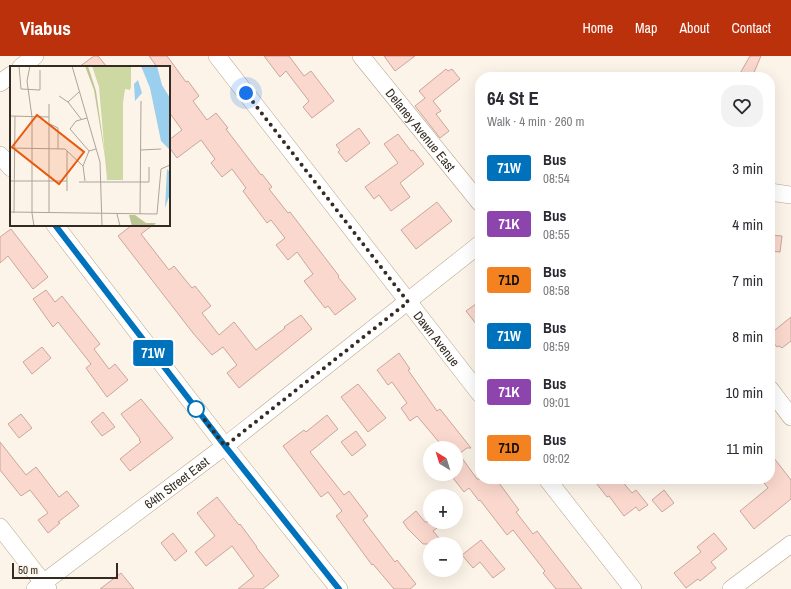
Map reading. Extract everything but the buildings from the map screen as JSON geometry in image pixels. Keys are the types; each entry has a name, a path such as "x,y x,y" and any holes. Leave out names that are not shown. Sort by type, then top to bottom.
{"street":[{"path":"22,66 35,56"},
{"name":"Dawn Avenue","path":"217,56 475,388"},
{"name":"Delaney Avenue East","path":"361,56 475,197"},
{"path":"0,84 10,76"},
{"path":"0,155 10,167"},
{"path":"775,193 791,195"},
{"path":"56,226 225,446 339,589"},
{"name":"64th Street East","path":"42,586 225,446 475,248"},
{"path":"775,396 791,417"},
{"path":"551,484 633,589"},
{"path":"0,527 42,586"},
{"path":"731,589 791,544"}],"bus line":[{"name":"71W","path":"56,226 225,446 339,589"}],"route":[{"path":"196,409 225,446 408,302 246,93"}]}
